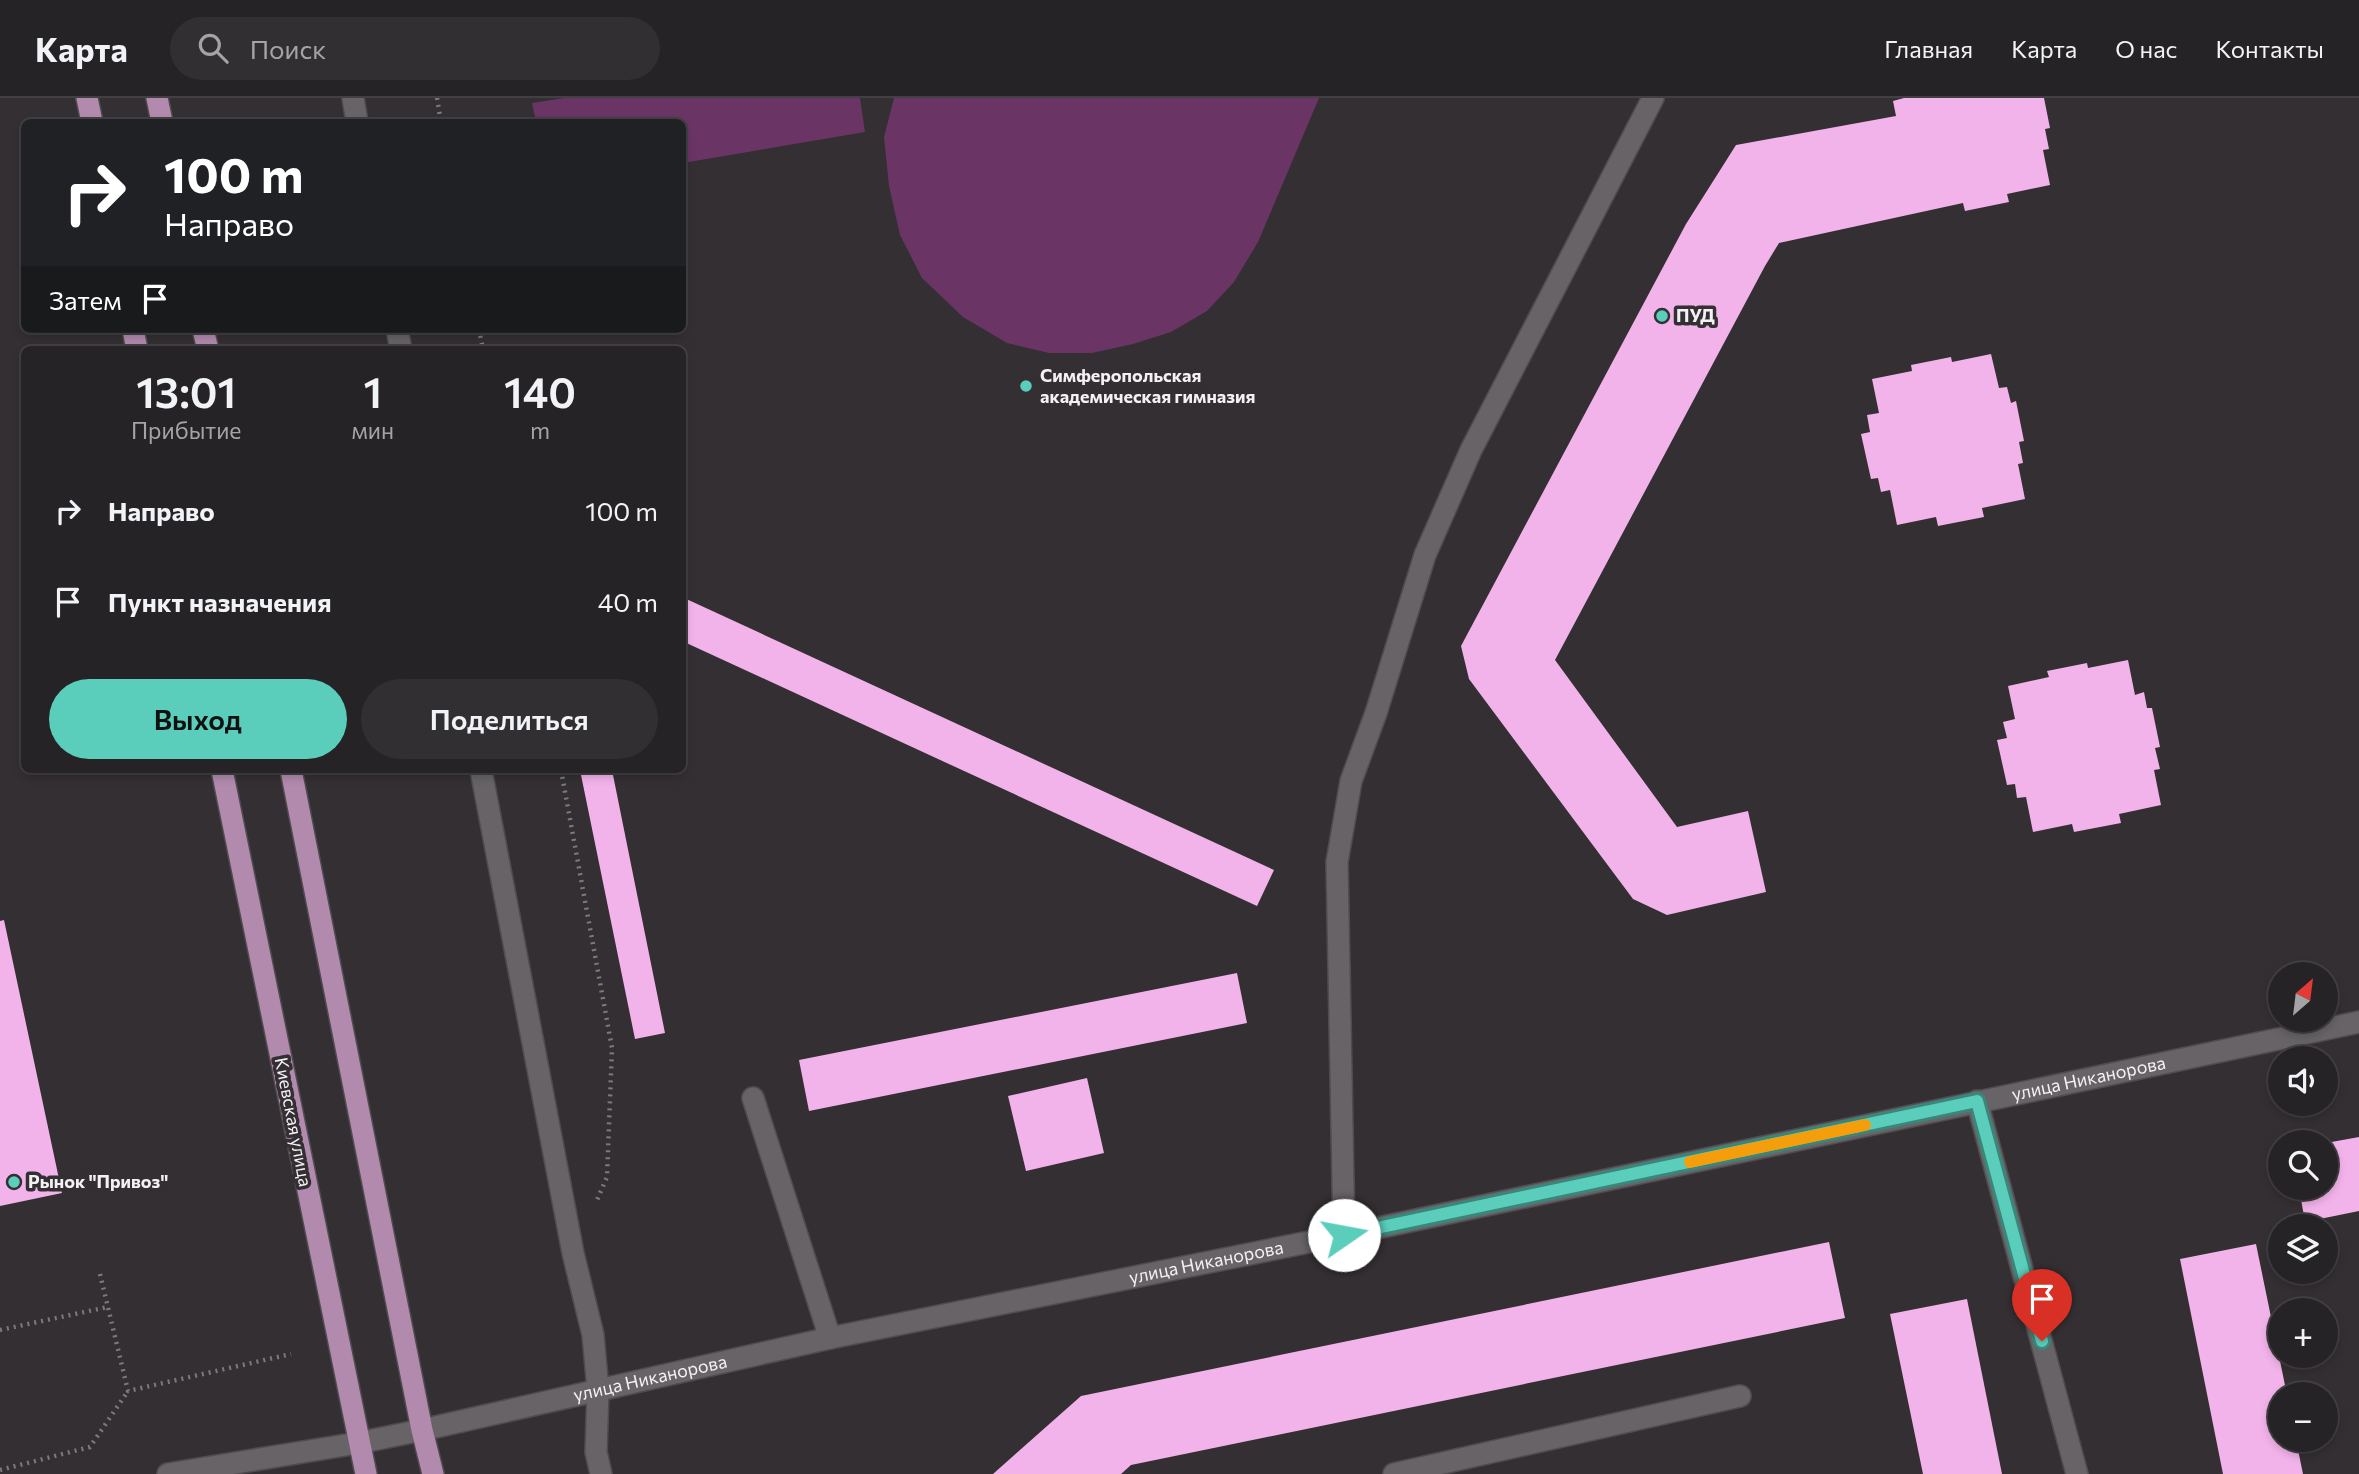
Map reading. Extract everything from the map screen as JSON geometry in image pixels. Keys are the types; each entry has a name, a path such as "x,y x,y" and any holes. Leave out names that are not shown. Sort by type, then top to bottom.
{"main road":[{"path":"87,98 91,119"},
{"path":"157,98 161,119"},
{"name":"Киевская улица","path":"223,773 366,1474"},
{"path":"292,773 433,1474"}],"street":[{"path":"353,98 356,119"},
{"path":"1344,1235 1337,862 1351,781 1376,713 1425,555 1471,450 1653,98"},
{"path":"482,773 573,1253 593,1335 598,1390 596,1452 601,1474"},
{"name":"улица Никанорова","path":"168,1474 422,1430 830,1338 1344,1235 2359,1022"},
{"path":"753,1098 830,1338"},
{"path":"1977,1101 2077,1474"},
{"path":"1394,1474 1741,1396"}],"path":[{"path":"437,98 440,119"},
{"path":"562,773 612,1048 607,1177 595,1202"},
{"path":"100,1274 128,1391"},
{"path":"0,1330 108,1307"},
{"path":"0,1470 90,1447 128,1391 291,1354"}],"shaded area":[{"path":"564,98 860,98 865,132 686,162 686,119 535,119 532,103"},
{"path":"894,98 1319,98 1258,242 1234,282 1207,311 1171,332 1133,344 1092,353 1049,353 1007,343 963,317 922,278 900,235 889,186 884,137"}],"building":[{"path":"1904,98 2044,98 2050,128 2045,129 2049,149 2043,150 2050,185 2007,194 2009,202 1965,211 1963,203 1779,243 1555,660 1677,827 1748,811 1766,892 1667,915 1633,899 1469,679 1461,646 1686,224 1736,145 1896,116 1893,101"},
{"path":"1991,354 1999,388 2007,387 2011,403 2016,401 2024,441 2019,442 2023,463 2018,464 2025,499 1982,508 1984,517 1938,526 1936,517 1897,525 1890,490 1881,492 1878,478 1871,479 1861,434 1870,432 1867,415 1879,413 1872,379 1912,371 1911,365 1951,357 1952,362"},
{"path":"686,599 1274,870 1257,906 686,643"},
{"path":"2128,660 2135,695 2144,692 2147,708 2152,708 2160,747 2155,748 2160,769 2154,770 2161,805 2119,814 2121,823 2074,832 2072,824 2033,832 2026,797 2017,798 2015,784 2007,785 1997,740 2007,738 2003,722 2015,719 2008,686 2049,677 2047,671 2087,663 2088,668"},
{"path":"581,773 613,773 665,1033 635,1039"},
{"path":"4,920 62,1193 0,1206 0,921"},
{"path":"1237,973 1247,1023 809,1111 799,1060"},
{"path":"1087,1078 1104,1153 1026,1171 1008,1096"},
{"path":"2359,1137 2359,1211 2338,1215 2304,1214 2301,1200 2338,1200 2338,1141"},
{"path":"1829,1242 1845,1318 1131,1465 1121,1474 993,1474 1081,1396"},
{"path":"2256,1244 2268,1302 2268,1368 2281,1368 2284,1382 2268,1382 2268,1452 2298,1452 2303,1474 2223,1474 2180,1259"},
{"path":"1967,1299 2002,1474 1923,1474 1890,1314"}],"slow traffic":[{"path":"1690,1162 1865,1125"}],"place":[{"name":"ПУД","path":"1662,316"},
{"name":"Симферопольская академическая гимназия","path":"1026,386"},
{"name":"Рынок \"Привоз\"","path":"14,1182"}],"route":[{"path":"1344,1235 1977,1101 2042,1341"}]}
